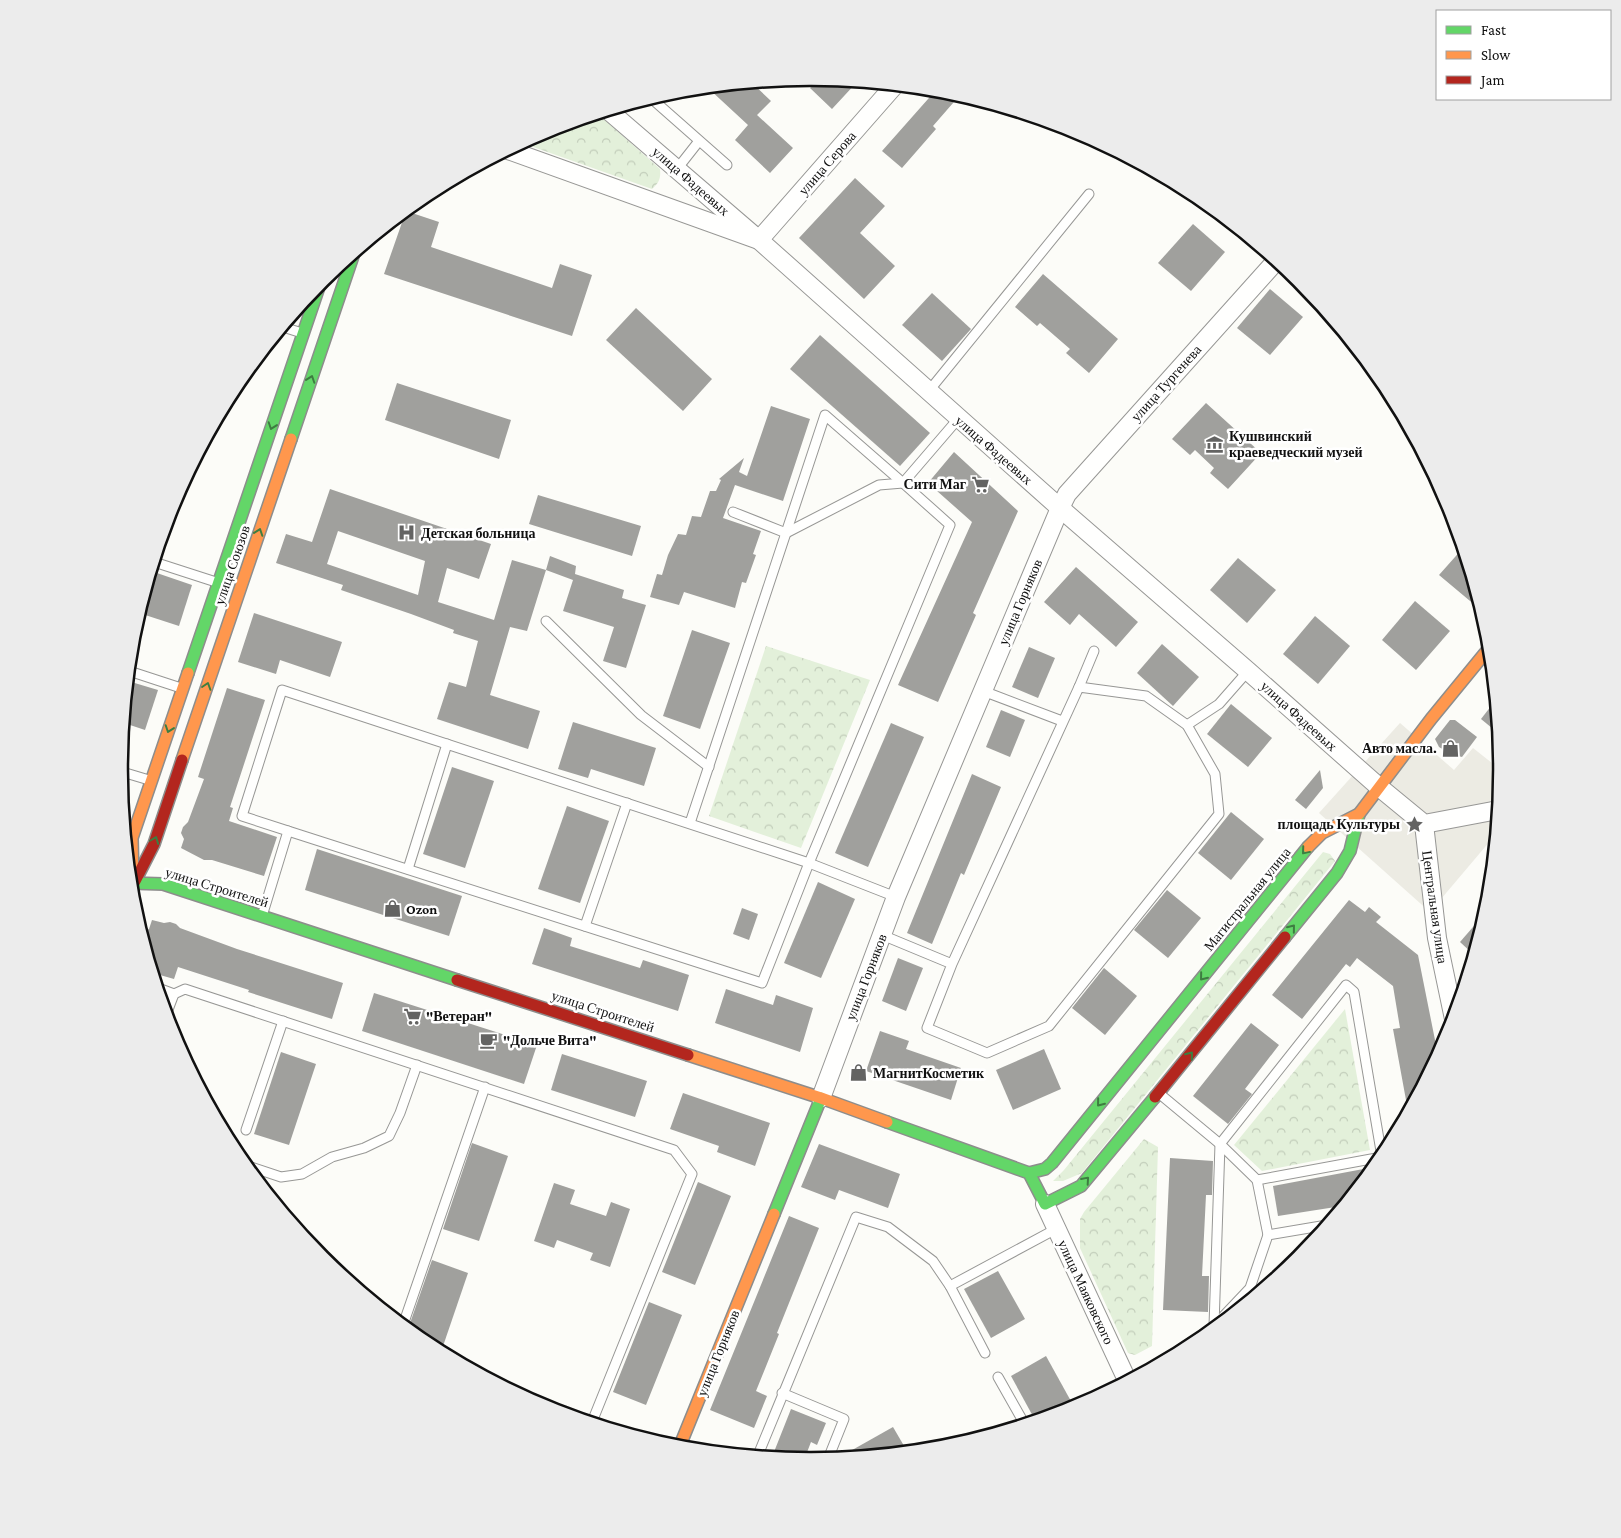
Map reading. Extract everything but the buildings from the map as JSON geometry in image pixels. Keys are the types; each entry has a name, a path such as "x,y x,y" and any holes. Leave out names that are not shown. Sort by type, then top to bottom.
{"main road":[{"name":"улица Союзов","path":"137,875 154,844 350,265"},
{"name":"улица Союзов","path":"132,840 314,301"},
{"path":"244,508 265,514"},
{"name":"Магистральная улица","path":"1029,1173 1046,1169 1052,1163 1308,847 1322,833 1359,814 1431,719 1483,655"},
{"path":"194,657 214,664"},
{"path":"1029,1173 1045,1204 1081,1186 1337,873 1350,851 1359,814"},
{"name":"улица Строителей","path":"138,885 164,884 262,915 821,1098 1029,1173"},
{"name":"улица Горняков","path":"682,1440 821,1098"}],"street":[{"name":"улица Серова","path":"759,240 890,91"},
{"name":"улица Фадеевых","path":"614,116 759,240 958,419 1379,787"},
{"path":"517,153 759,240"},
{"name":"улица Тургенева","path":"1060,508 1068,494 1272,266"},
{"name":"улица Горняков","path":"821,1098 896,897 1060,508"},
{"path":"1379,787 1424,824 1492,811"},
{"name":"Центральная улица","path":"1424,824 1437,938 1451,1004"},
{"name":"улица Маяковского","path":"1045,1204 1124,1374"}],"lane":[{"path":"658,104 727,164"},
{"path":"677,169 699,141"},
{"path":"928,392 1089,194"},
{"path":"289,329 303,334"},
{"path":"690,823 825,415 950,525 809,863 762,983 242,816 282,690 809,863 896,897"},
{"path":"733,512 786,533 879,485 903,483 958,419"},
{"path":"160,564 219,583"},
{"path":"546,621 641,715 709,767"},
{"path":"1079,687 1146,696 1187,725 1215,774 1219,814 1049,1026 987,1053 927,1028 952,964 1094,651"},
{"path":"1187,725 1219,704 1248,671"},
{"path":"135,673 183,688"},
{"path":"983,691 1062,721"},
{"path":"408,869 447,744"},
{"path":"128,774 152,781"},
{"path":"585,926 626,803"},
{"path":"262,915 288,831"},
{"path":"882,935 952,964"},
{"path":"1214,1319 1220,1144 1346,985 1354,992 1380,1145"},
{"path":"170,1004 174,994 185,989 674,1150 692,1174 594,1417"},
{"path":"165,991 174,994"},
{"path":"246,1130 283,1021"},
{"path":"258,1169 281,1177 302,1174 332,1157 364,1148 389,1136 400,1113 417,1065"},
{"path":"405,1318 485,1088"},
{"path":"1159,1093 1220,1144 1257,1180 1268,1235 1250,1288 1238,1301"},
{"path":"1257,1180 1370,1159"},
{"path":"760,1449 856,1217 888,1227 933,1260 950,1286 985,1353"},
{"path":"1268,1235 1317,1227"},
{"path":"950,1286 1056,1229"},
{"path":"998,1377 1021,1418"},
{"path":"782,1393 844,1419 831,1451"}],"green space":[{"path":"603,119 660,169 659,180 652,189 531,146"},
{"path":"766,646 870,680 801,848 709,816"},
{"path":"1323,852 1330,854 1335,861 1082,1173 1063,1181 1053,1181 1064,1170"},
{"path":"1345,1009 1370,1150 1262,1171 1234,1145"},
{"path":"1144,1139 1158,1147 1152,1346 1135,1355 1128,1353 1080,1248 1080,1219"}],"shaded area":[{"name":"площадь Культуры","path":"1400,723 1454,770 1473,748 1493,764 1492,814 1489,843 1430,912 1319,813"}],"traffic: fast":[{"path":"291,439 350,266"},
{"path":"188,673 314,300"},
{"path":"1285,937 1337,873 1350,851 1359,814"},
{"path":"1029,1173 1045,1169 1052,1163 1308,847"},
{"path":"138,883 163,884 457,980"},
{"path":"887,1122 1029,1173 1045,1204 1081,1186 1155,1097"},
{"path":"774,1214 821,1098"}],"traffic: slow":[{"path":"182,760 291,439"},
{"path":"1308,847 1322,833 1359,814 1431,719 1483,655"},
{"path":"132,841 188,673"},
{"path":"688,1055 821,1098 887,1122"},
{"path":"682,1440 774,1214"}],"traffic: jam":[{"path":"137,877 154,844 182,760"},
{"path":"1155,1097 1285,937"},
{"path":"457,980 688,1055"}],"place":[{"name":"Кушвинский краеведческий музей","path":"1215,444"},
{"name":"Сити Маг","path":"980,484"},
{"name":"Детская больница","path":"407,533"},
{"name":"Авто масла.","path":"1451,748"},
{"name":"площадь Культуры","path":"1414,824"},
{"name":"Ozon","path":"392,909"},
{"name":"\"Ветеран\"","path":"412,1016"},
{"name":"\"Дольче Вита\"","path":"489,1040"},
{"name":"МагнитКосметик","path":"859,1073"}]}
